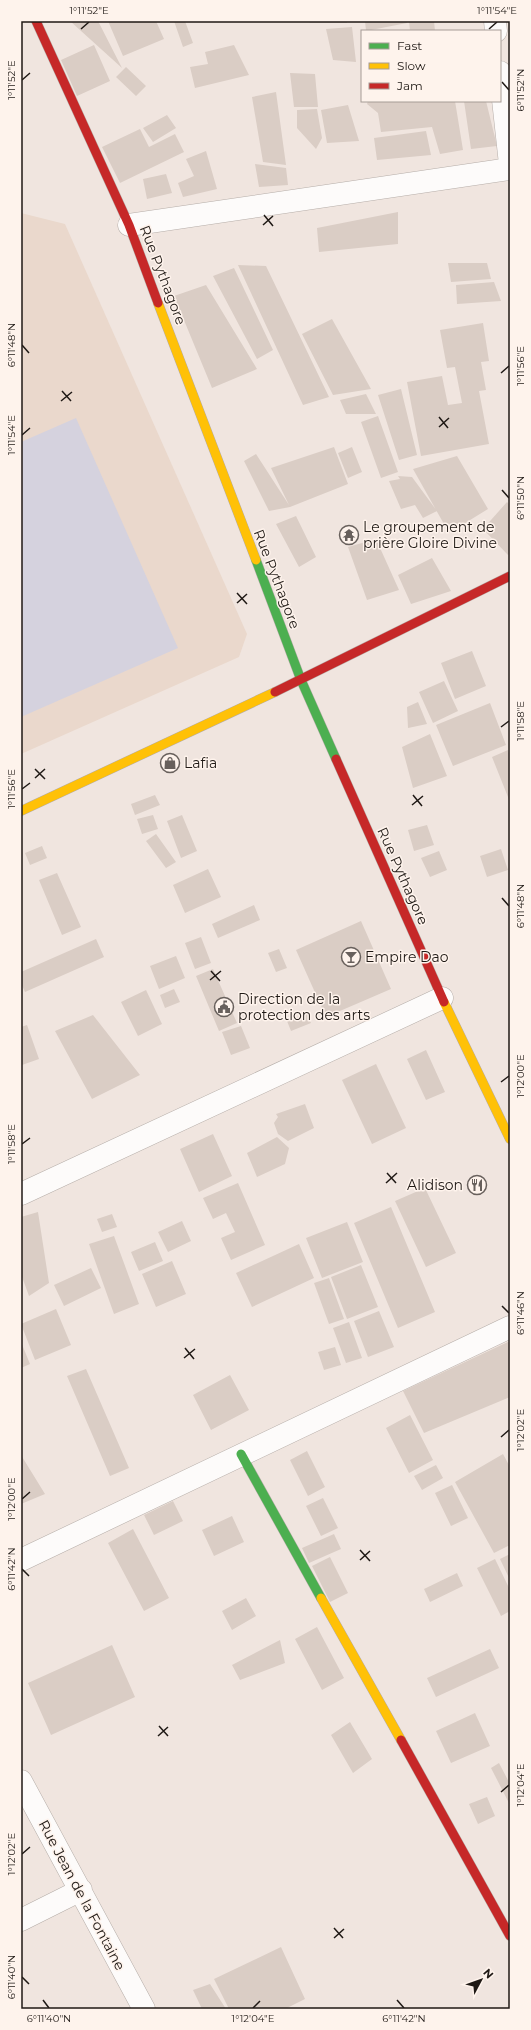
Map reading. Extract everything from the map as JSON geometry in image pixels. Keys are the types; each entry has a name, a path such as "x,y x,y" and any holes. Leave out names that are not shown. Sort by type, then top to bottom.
{"street":[{"name":"Rue Pythagore","path":"36,21 129,225 301,680 442,998 510,1139"},
{"path":"501,81 510,164"},
{"path":"129,225 510,170"},
{"path":"21,811 301,680 510,576"},
{"path":"21,1194 442,998"},
{"path":"21,1560 510,1327"},
{"path":"241,1454 510,1936"},
{"name":"Rue Jean de la Fontaine","path":"21,1781 144,2009"},
{"path":"21,1920 80,1890"}],"shaded area":[{"path":"21,213 65,224 247,634 239,657 21,754"},
{"path":"76,418 178,648 21,717 21,442"}],"building":[{"path":"70,21 98,21 122,68"},
{"path":"108,21 156,21 164,39 123,56"},
{"path":"174,21 185,21 193,43 183,47"},
{"path":"309,21 347,21 347,23 310,23"},
{"path":"365,21 406,21 407,23 371,30 366,30"},
{"path":"409,21 434,21 435,30 410,30"},
{"path":"352,27 356,62 333,60 326,29"},
{"path":"94,45 110,81 77,96 61,60"},
{"path":"234,45 249,75 195,88 190,67 208,64 205,52"},
{"path":"126,67 146,86 136,96 116,77"},
{"path":"290,73 315,74 318,107 294,107"},
{"path":"276,92 286,165 263,162 252,97"},
{"path":"368,102 455,102 463,150 440,154 432,127 381,132 378,113 367,104"},
{"path":"464,102 486,102 497,146 471,149"},
{"path":"348,105 359,141 327,143 321,110"},
{"path":"317,109 322,138 316,149 297,128 297,110"},
{"path":"167,115 176,128 153,142 143,128"},
{"path":"140,129 149,147 175,134 184,152 120,183 102,147"},
{"path":"426,131 431,155 377,160 374,138"},
{"path":"206,151 217,189 183,197 178,183 194,176 186,159"},
{"path":"255,164 286,168 288,185 259,187"},
{"path":"166,174 172,193 147,199 143,179"},
{"path":"398,212 398,244 319,252 317,228"},
{"path":"448,263 487,263 491,279 451,282"},
{"path":"238,265 266,266 329,397 303,405"},
{"path":"234,268 273,350 257,359 213,276"},
{"path":"494,282 501,301 457,304 456,285"},
{"path":"206,285 257,369 212,388 174,296"},
{"path":"332,319 371,389 333,395 302,334"},
{"path":"483,323 489,361 481,362 486,390 479,391 489,444 421,456 407,382 442,376 448,405 462,403 455,367 447,368 440,330"},
{"path":"401,389 417,455 399,460 378,395"},
{"path":"366,394 376,414 346,414 340,400"},
{"path":"378,416 398,472 381,478 361,422"},
{"path":"334,447 348,484 290,507 269,511 244,461 256,454 289,505 271,468"},
{"path":"352,447 362,472 348,478 338,453"},
{"path":"457,456 488,509 449,533 413,469"},
{"path":"398,476 412,477 437,511 423,518 415,505 401,509 389,481 400,479"},
{"path":"507,502 510,505 510,553 508,555 483,529"},
{"path":"296,516 316,557 299,567 276,524"},
{"path":"376,539 399,590 367,600 348,547"},
{"path":"432,558 451,591 411,604 398,575"},
{"path":"472,651 486,686 455,699 441,663"},
{"path":"444,681 458,711 433,723 419,692"},
{"path":"418,702 427,724 408,728 407,707"},
{"path":"490,703 506,745 453,766 436,725"},
{"path":"430,734 447,776 413,788 402,747"},
{"path":"508,750 510,756 510,802 492,757"},
{"path":"155,795 160,805 135,815 131,804"},
{"path":"153,815 158,829 142,834 137,819"},
{"path":"182,815 197,851 181,858 167,821"},
{"path":"427,825 434,845 414,851 408,830"},
{"path":"156,834 176,862 166,868 146,841"},
{"path":"42,846 47,858 30,865 25,853"},
{"path":"501,849 508,870 487,877 480,856"},
{"path":"439,851 447,870 430,877 421,858"},
{"path":"208,869 221,897 185,913 173,885"},
{"path":"57,873 81,927 62,935 39,880"},
{"path":"254,905 260,920 218,938 212,924"},
{"path":"361,921 391,989 326,1017 296,950"},
{"path":"201,937 211,963 195,969 185,943"},
{"path":"96,939 104,957 25,992 21,983 21,972"},
{"path":"279,949 287,968 276,972 268,953"},
{"path":"176,956 185,978 159,989 150,966"},
{"path":"213,969 237,1023 219,1031 196,976"},
{"path":"174,989 180,1002 165,1008 160,995"},
{"path":"146,990 162,1024 138,1036 121,1002"},
{"path":"307,1013 311,1023 291,1031 287,1021"},
{"path":"93,1015 140,1075 92,1099 55,1031"},
{"path":"27,1025 39,1059 22,1065 21,1027"},
{"path":"241,1026 250,1048 231,1055 222,1032"},
{"path":"426,1050 445,1092 426,1100 407,1059"},
{"path":"376,1064 406,1128 372,1144 342,1080"},
{"path":"305,1104 314,1128 288,1141 278,1134 274,1123 278,1117 276,1114"},
{"path":"213,1134 232,1176 199,1192 180,1149"},
{"path":"277,1137 289,1148 285,1164 257,1177 247,1153"},
{"path":"238,1183 265,1245 231,1260 221,1238 235,1232 226,1213 213,1219 203,1198"},
{"path":"425,1188 456,1253 426,1267 395,1201"},
{"path":"391,1207 435,1312 398,1328 354,1223"},
{"path":"38,1212 49,1283 29,1296 21,1274 21,1217"},
{"path":"112,1214 117,1227 102,1232 97,1219"},
{"path":"182,1221 191,1241 168,1252 158,1232"},
{"path":"347,1222 363,1262 322,1278 306,1238"},
{"path":"114,1236 139,1304 114,1314 89,1244"},
{"path":"155,1242 163,1261 139,1271 131,1252"},
{"path":"299,1244 314,1278 252,1307 236,1273"},
{"path":"172,1261 186,1294 156,1307 142,1274"},
{"path":"361,1265 378,1307 347,1319 331,1277"},
{"path":"91,1268 101,1288 64,1306 54,1285"},
{"path":"329,1278 344,1319 329,1324 314,1283"},
{"path":"56,1309 71,1345 35,1360 21,1324"},
{"path":"379,1311 394,1347 368,1357 354,1321"},
{"path":"349,1322 362,1358 346,1363 333,1328"},
{"path":"510,1341 510,1397 424,1433 403,1391"},
{"path":"21,1342 30,1364 21,1368"},
{"path":"335,1347 341,1365 324,1370 318,1352"},
{"path":"86,1369 129,1468 110,1476 67,1376"},
{"path":"230,1375 249,1410 211,1430 193,1395"},
{"path":"410,1415 433,1460 409,1473 386,1428"},
{"path":"307,1451 325,1487 308,1496 290,1460"},
{"path":"503,1454 510,1467 510,1545 494,1553 455,1482"},
{"path":"21,1455 45,1494 21,1504"},
{"path":"436,1465 443,1478 422,1490 414,1476"},
{"path":"452,1485 468,1518 451,1526 435,1493"},
{"path":"323,1498 338,1528 321,1536 306,1506"},
{"path":"173,1501 183,1521 154,1535 144,1515"},
{"path":"232,1516 244,1542 214,1556 202,1530"},
{"path":"133,1529 169,1598 144,1611 108,1543"},
{"path":"334,1534 341,1549 309,1563 302,1548"},
{"path":"510,1554 510,1580 500,1559"},
{"path":"330,1557 348,1593 330,1602 312,1566"},
{"path":"495,1559 510,1590 510,1611 501,1616 477,1568"},
{"path":"457,1573 463,1586 430,1602 424,1589"},
{"path":"246,1598 256,1616 232,1630 222,1611"},
{"path":"317,1627 344,1678 322,1690 295,1639"},
{"path":"280,1640 285,1663 240,1680 232,1665"},
{"path":"112,1645 135,1697 51,1735 28,1683"},
{"path":"490,1649 499,1668 436,1697 427,1678"},
{"path":"475,1713 490,1746 451,1763 436,1731"},
{"path":"350,1722 372,1759 353,1773 331,1735"},
{"path":"499,1763 510,1784 510,1805 491,1768"},
{"path":"487,1797 495,1816 478,1824 469,1804"},
{"path":"281,1947 305,1999 285,2009 229,2009 214,1979"},
{"path":"210,1984 226,2009 202,2009 193,1990"}],"traffic: fast":[{"path":"256,560 301,680 336,759"},
{"path":"241,1454 321,1598"}],"traffic: slow":[{"path":"158,303 256,560"},
{"path":"21,811 275,692"},
{"path":"444,1002 510,1139"},
{"path":"321,1598 401,1740"}],"traffic: jam":[{"path":"36,21 129,225 158,303"},
{"path":"275,692 510,576"},
{"path":"336,759 444,1002"},
{"path":"401,1740 510,1936"}],"place":[{"name":"Le groupement de prière Gloire Divine","path":"349,535"},
{"name":"Lafia","path":"170,763"},
{"name":"Empire Dao","path":"351,957"},
{"name":"Direction de la protection des arts","path":"224,1007"},
{"name":"Alidison","path":"477,1185"}]}
